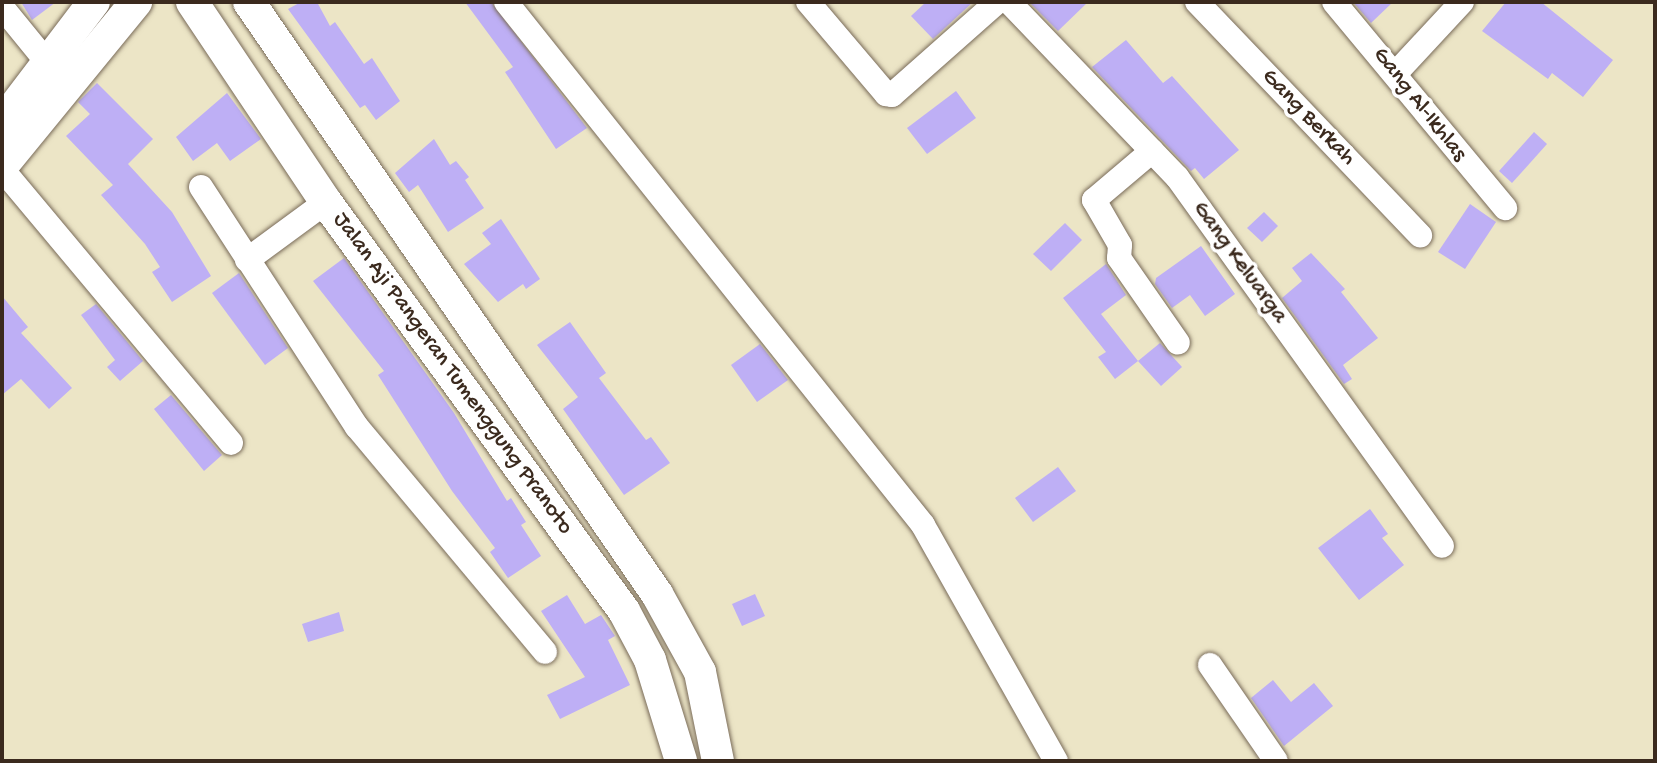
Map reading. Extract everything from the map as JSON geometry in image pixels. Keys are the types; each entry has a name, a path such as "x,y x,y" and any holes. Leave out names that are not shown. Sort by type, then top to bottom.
{"main road":[{"path":"2,123 94,2"},
{"path":"2,168 136,2"},
{"name":"Jalan Aji Pangeran Tumenggung Pranoto","path":"192,2 326,202 624,611 650,660 681,761"},
{"name":"Jalan Aji Pangeran Tumenggung Pranoto","path":"249,2 657,594 700,672 718,761"}],"street":[{"path":"506,2 923,525 1056,761"},
{"path":"808,2 886,94 892,94 997,2"},
{"name":"Gang Keluarga","path":"1009,2 1177,177 1442,546"},
{"name":"Gang Berkah","path":"1197,2 1420,235"},
{"name":"Gang Al-Ikhlas","path":"1334,2 1396,73 1456,155 1504,208"},
{"path":"1396,73 1462,2"},
{"path":"2,7 66,86"},
{"path":"1152,151 1094,200 1120,245 1119,258 1178,344"},
{"path":"2,168 231,443"},
{"path":"201,187 357,428 545,652"},
{"path":"247,260 326,202"},
{"path":"1210,665 1276,761"}],"building":[{"path":"21,2 56,2 32,20"},
{"path":"301,2 317,2 330,26 335,22 364,64 372,58 400,101 376,120 365,105 360,108 288,9"},
{"path":"465,2 491,2 587,128 556,149 505,72 513,67"},
{"path":"926,2 973,2 933,39 911,16"},
{"path":"1029,2 1088,2 1058,31"},
{"path":"1353,2 1393,2 1371,23"},
{"path":"1506,2 1541,2 1613,60 1583,97 1552,73 1548,79 1482,31"},
{"path":"1126,40 1163,83 1172,76 1239,150 1204,179 1195,168 1191,171 1092,67"},
{"path":"97,83 153,139 128,164 172,212 211,276 172,302 152,272 160,267 145,244 101,195 113,185 66,136 90,114 78,102"},
{"path":"956,91 976,118 927,154 907,128"},
{"path":"227,93 261,139 230,161 217,143 193,161 176,137"},
{"path":"1534,132 1547,144 1512,183 1499,171"},
{"path":"434,139 450,165 456,161 469,177 465,180 484,208 448,232 418,185 409,192 395,173"},
{"path":"1470,204 1496,222 1465,269 1438,252"},
{"path":"1264,212 1278,226 1262,242 1247,228"},
{"path":"501,219 540,279 526,289 523,284 498,302 464,264 491,244 482,233"},
{"path":"1065,223 1082,240 1051,271 1033,254"},
{"path":"1201,246 1235,294 1205,316 1190,295 1172,308 1155,284 1156,278"},
{"path":"1311,253 1345,289 1341,292 1378,338 1343,365 1352,379 1344,384 1282,298 1302,281 1292,268"},
{"path":"344,258 454,413 507,501 511,498 526,522 521,525 541,556 508,578 490,552 495,548 452,491 378,375 384,371 313,281"},
{"path":"1106,264 1126,295 1101,314 1138,361 1115,379 1098,357 1106,352 1063,298"},
{"path":"239,273 288,348 265,365 212,293"},
{"path":"2,296 28,327 21,333 72,388 49,409 21,379 2,395"},
{"path":"96,304 143,361 120,381 107,367 115,360 81,315"},
{"path":"570,322 606,373 599,378 646,440 651,437 670,463 624,495 563,409 578,397 537,345"},
{"path":"1160,343 1182,367 1161,386 1138,361"},
{"path":"760,344 788,380 757,402 731,365"},
{"path":"171,395 222,455 204,471 154,409"},
{"path":"1058,467 1076,491 1033,522 1015,498"},
{"path":"1370,509 1388,534 1382,538 1404,565 1359,600 1318,548"},
{"path":"755,594 765,616 742,626 732,604"},
{"path":"567,595 585,624 601,615 615,636 608,640 630,685 560,719 547,695 585,677 541,611"},
{"path":"339,612 344,631 308,642 302,624"},
{"path":"1273,680 1291,702 1314,683 1333,706 1284,746 1251,698"}]}
